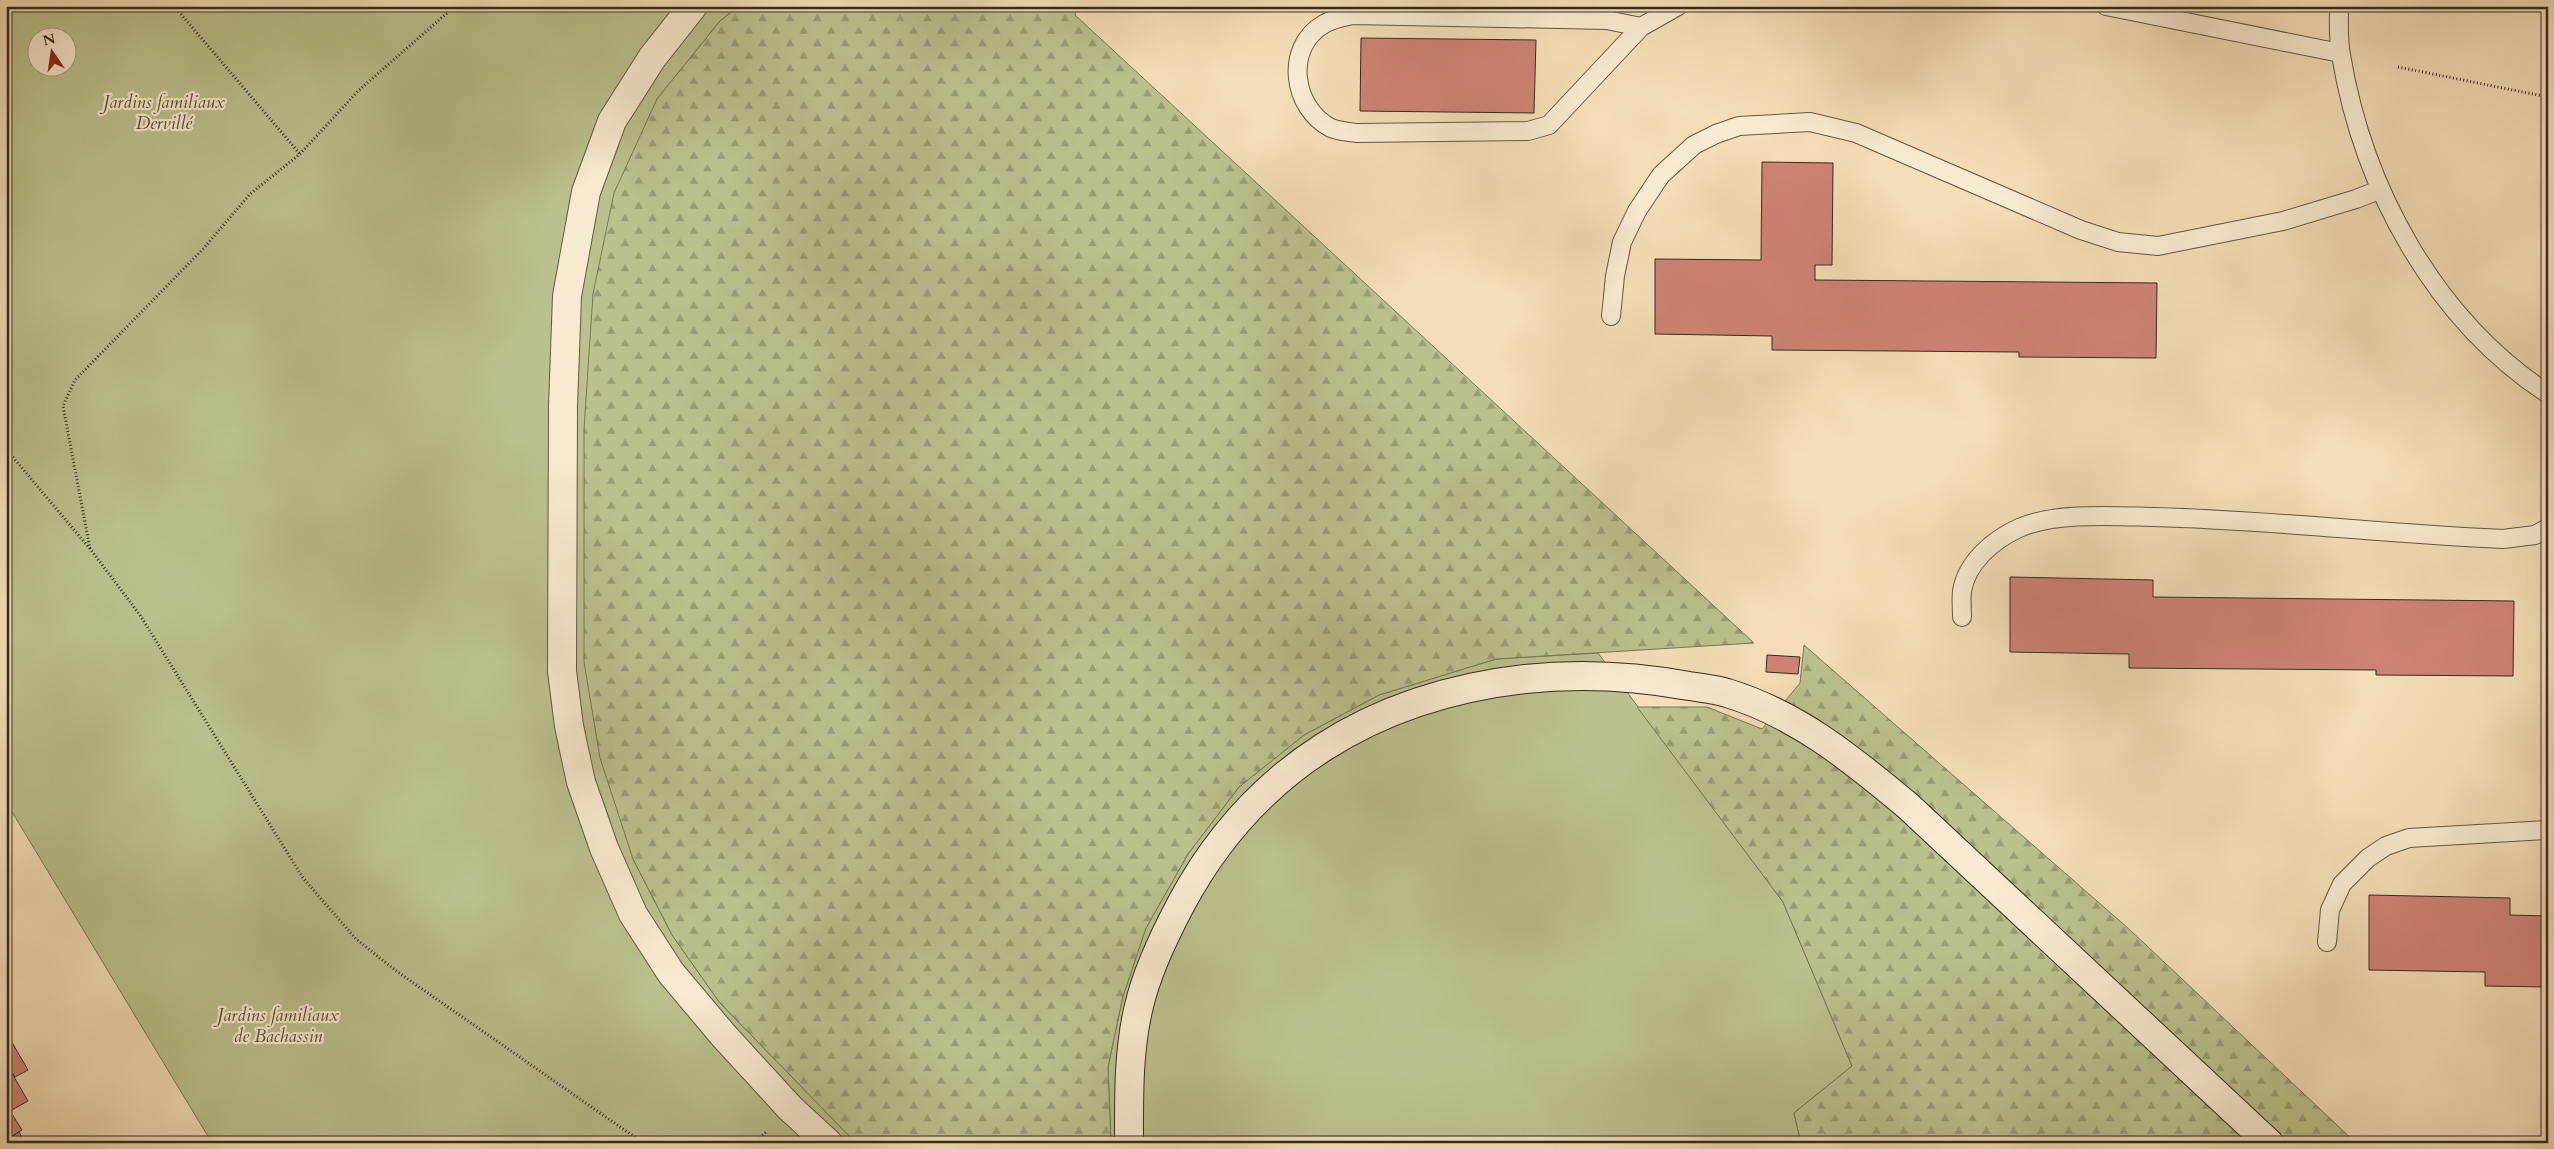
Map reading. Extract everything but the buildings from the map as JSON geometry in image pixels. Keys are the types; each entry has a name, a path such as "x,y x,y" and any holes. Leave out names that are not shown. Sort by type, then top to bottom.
{"main road":[{"path":"693,6 652,58 612,121 586,192 567,296 563,416 562,671 569,726 581,782 604,848 633,914 670,974 790,1108 828,1143"},
{"path":"1129,1143 1129,1072 1142,996 1164,935 1200,868 1249,807 1310,754 1386,713 1484,684 1570,674 1660,681 1726,692 1792,719 1855,761 1908,806 2269,1143"}],"lane":[{"path":"1641,27 1608,20 1354,15 1337,18 1323,24 1314,32 1298,58 1297,76 1301,93 1309,110 1332,128 1357,133 1528,131 1549,125 1641,27 1678,6"},
{"path":"2106,6 2340,53"},
{"path":"2339,6 2340,53 2352,108 2379,190 2423,270 2474,333 2524,379 2548,394"},
{"path":"1611,316 1615,276 1622,242 1637,211 1661,175 1694,145 1716,134 1739,126 1810,122 1856,132 2081,230 2118,242 2158,246 2283,220 2356,199 2379,190"},
{"path":"1962,617 1962,590 1970,570 1984,551 2019,528 2041,521 2120,516 2208,519 2503,539 2535,535 2548,528"},
{"path":"2327,942 2330,910 2342,884 2368,858 2386,846 2409,838 2548,830"}],"path":[{"path":"174,6 300,154"},
{"path":"91,550 63,406 75,380 203,249 250,194 300,154 358,91 455,6"},
{"path":"2398,67 2548,96"},
{"path":"6,449 91,550 140,616 303,878 356,938 395,970 643,1143"}],"green space":[{"path":"6,6 739,6 720,21 657,99 633,859 672,935 720,1003 856,1143 212,1143 6,802"},
{"path":"739,6 1077,6 1075,15 1754,643 1496,659 1379,695 1304,735 1239,787 1188,854 1146,928 1123,996 1108,1067 1111,1143 856,1143 720,1003 672,935 633,859 600,758 584,662 584,429 593,294 614,193 657,99 720,21"},
{"path":"1804,645 2129,929 2356,1143 1801,1143 1794,1113 1852,1066 1783,902 1637,707 1707,707 1762,729 1800,683"},
{"path":"1598,653 1783,902 1852,1066 1794,1113 1801,1143 1111,1143 1108,1067 1123,996 1146,928 1188,854 1239,787 1304,735 1379,695 1496,659"}],"park label":[{"name":"Jardins familiaux Dervillé","path":"164,112"},
{"name":"Jardins familiaux de Bachassin","path":"278,1025"}]}
